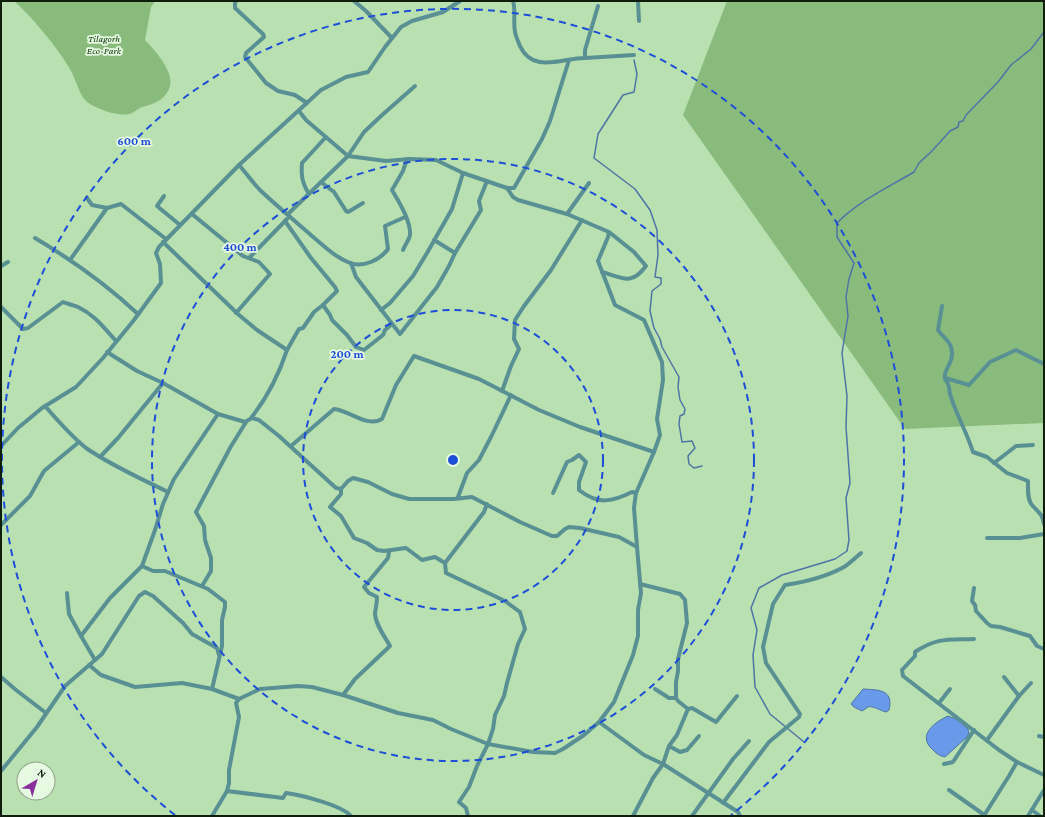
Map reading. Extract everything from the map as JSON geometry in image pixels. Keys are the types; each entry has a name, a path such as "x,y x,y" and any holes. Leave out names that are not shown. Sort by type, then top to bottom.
{"street":[{"path":"236,1 235,8 263,34 264,37 246,53 245,57 266,83 278,91 295,95 307,103"},
{"path":"354,1 366,10 392,38"},
{"path":"1,446 18,428 45,406 76,386 107,352 161,283 160,264 156,253 180,225 239,165 321,90 346,77 368,72 401,27 412,21 443,12 460,1"},
{"path":"513,1 515,12 513,23 516,37 523,52 531,60 541,63 549,63 585,58 634,55"},
{"path":"638,1 639,21"},
{"path":"585,58 598,6"},
{"path":"299,111 306,120 348,156 386,161 407,159 436,160 463,173 507,188 514,188 542,139 550,121 569,60"},
{"path":"249,258 309,194 348,156 364,132 415,86"},
{"path":"309,194 304,186 302,177 302,163 326,137"},
{"path":"403,250 410,236 409,226 404,211 392,190 403,171 407,159"},
{"path":"239,165 261,190 289,215 337,256 351,263 366,263 376,260 383,255 388,249 385,226 405,216"},
{"path":"381,310 390,303 413,276 452,208 463,173"},
{"path":"351,263 356,277 400,334 437,287 455,253 481,210 479,201 487,181"},
{"path":"321,182 334,192 346,211 348,212 363,204"},
{"path":"568,214 589,183"},
{"path":"507,188 513,197 518,200 568,214 608,232 634,252 646,266 639,276 630,280 602,272"},
{"path":"164,196 157,206 180,225"},
{"path":"87,198 92,205 107,208 121,204 165,241 236,312 257,330 287,350"},
{"path":"70,260 107,208"},
{"path":"192,214 243,256 258,262 270,274 236,312"},
{"path":"502,391 511,366 519,350 514,340 515,320 551,270 582,220"},
{"path":"202,586 210,571 210,558 205,540 204,526 196,512 246,421 251,418 262,403 287,350 299,329 303,328 314,312 337,291 285,221"},
{"path":"89,665 101,675 135,687 182,683 212,689 238,698 260,689 298,686 312,687 343,695 398,713 433,720 451,730 488,744 533,752 555,753 584,735 599,722 614,702 633,655 638,636 638,610 641,600 634,508 636,493 660,435 657,419 663,380 662,362 644,320 615,305 602,272 598,261 608,237 608,232"},
{"path":"35,238 94,276 138,314"},
{"path":"434,240 455,253"},
{"path":"1,266 8,262"},
{"path":"1,307 23,329 28,328 63,302 78,307 89,313 98,320 116,341"},
{"path":"323,305 332,320 360,350 364,350 375,343 383,335 385,330 392,324"},
{"path":"942,306 938,330 948,340 952,347 952,359 945,373 945,378 948,384 950,396 969,439 973,452 987,458 1007,473 1028,481 1028,492 1032,505 1043,517 1044,524"},
{"path":"945,378 969,385 990,362 1016,350 1044,364"},
{"path":"107,352 137,371 163,383 218,414 246,421"},
{"path":"291,446 334,409 346,412 361,419 372,421 379,421 382,419 396,385 414,356 479,379 539,410 580,427 654,452"},
{"path":"100,457 126,429 163,383"},
{"path":"458,498 468,473 481,456 511,395"},
{"path":"45,406 61,425 79,442 100,457 120,469 168,492"},
{"path":"81,636 110,598 142,566 168,492 176,475 218,414"},
{"path":"251,418 259,420 291,446 336,488 342,489"},
{"path":"1,525 30,496 44,471 79,442"},
{"path":"994,464 1016,446 1033,445"},
{"path":"553,493 567,462 579,455 586,462 579,482 579,490 586,496 592,499 612,500 632,492 636,493"},
{"path":"445,563 435,557 422,560 406,548 389,552 377,550 367,543 354,538 341,516 330,507 341,494 342,489 351,478 353,478 368,482 392,494 409,498 454,499 472,497 520,522 552,536 558,535 564,529 580,528 619,537 637,547"},
{"path":"468,816 466,808 459,802 469,787 488,744 493,729 495,715 504,696 518,644 525,629 520,612 505,601 446,573 445,563 482,516 487,504"},
{"path":"987,538 1020,538 1044,534"},
{"path":"343,695 355,679 390,646 375,614 378,605 377,597 368,593 364,587 388,558 389,552"},
{"path":"723,803 769,742 800,717 800,714 766,663 763,647 773,604 785,585 807,582 832,572 845,566 861,553"},
{"path":"142,566 153,571 165,571 202,586 224,602 225,607 222,620 222,646 212,689"},
{"path":"640,584 680,594 686,600 687,623 678,659 676,682 676,698 678,701 688,709 692,708 716,722 737,696"},
{"path":"974,588 972,601 975,605 976,611 987,623 991,626 1000,626 1030,636 1037,646 1044,649"},
{"path":"1,771 33,731 65,686 102,654 139,596 145,592 153,596 183,623 192,634 217,648 219,655"},
{"path":"67,593 69,614 95,660"},
{"path":"974,639 938,640 927,643 915,652 915,656 902,670 903,676 1017,762 1044,775"},
{"path":"1004,676 1019,696"},
{"path":"1,677 46,713"},
{"path":"986,740 1031,682"},
{"path":"655,689 669,698 676,698"},
{"path":"939,703 950,689"},
{"path":"212,816 227,791 237,730 238,717 236,703 238,698"},
{"path":"633,816 653,778 663,764 669,746 677,735 688,709"},
{"path":"599,722 644,754 663,764 707,794 738,812 740,816"},
{"path":"944,764 953,762 974,730"},
{"path":"669,746 680,752 687,750 699,736"},
{"path":"1039,736 1044,737"},
{"path":"692,816 733,759 749,741"},
{"path":"949,790 985,814 1017,762"},
{"path":"1028,816 1044,790"},
{"path":"227,791 283,798 286,793 297,794 340,808 351,816"},
{"path":"1032,810 1040,816"}],"green space":[{"name":"Tilagorh Eco-Park","path":"14,1 155,1 151,7 145,40 154,49 169,74 170,86 166,95 159,101 124,115 100,109 90,104 81,95 71,71 53,44"},
{"path":"727,1 1044,1 1044,423 905,429 683,115"}],"water":[{"path":"863,689 884,692 887,694 890,703 889,710 886,712 874,707 867,707 862,711 854,707 851,704"},
{"path":"948,716 956,719 968,729 969,733 967,737 945,757 939,755 933,750 926,739 927,734 933,725"}],"waterway":[{"path":"804,742 770,714 755,687 753,655 757,630 751,608 759,588 782,575 835,559 847,551 849,540 846,498 850,483 846,427 847,396 842,353 848,316 846,297 849,279 854,263 837,237 837,223 864,201 914,172 919,163 950,131 958,127 959,122 963,121 966,115 998,82 1011,65 1031,49 1044,32"},
{"path":"634,60 637,74 634,92 623,95 598,134 594,158 635,189 650,210 657,230 658,255 655,277 661,278 661,284 652,291 650,311 654,328 660,339 662,347 679,377 678,387 680,400 685,409 684,414 680,416 679,424 682,442 692,441 695,448 688,456 689,464 694,468 702,466"}]}
